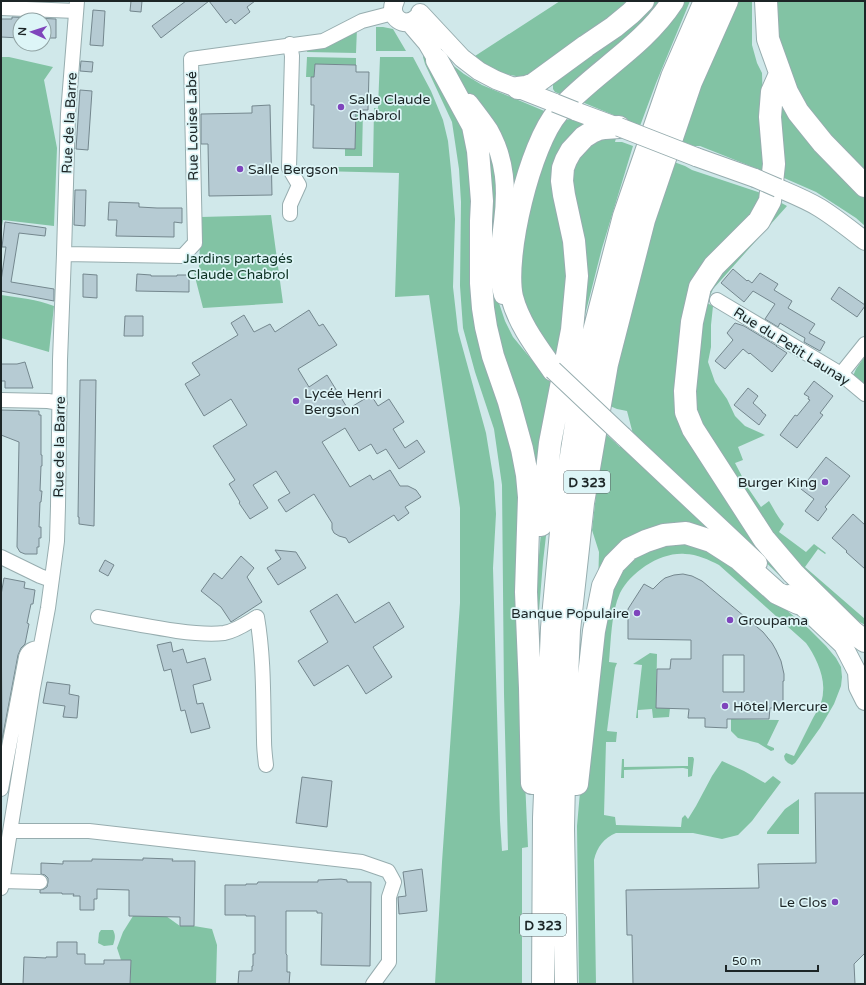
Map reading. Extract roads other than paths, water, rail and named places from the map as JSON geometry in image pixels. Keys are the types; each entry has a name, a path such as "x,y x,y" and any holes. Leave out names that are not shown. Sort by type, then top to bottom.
{"highway":[{"path":"518,88 534,84 614,27 643,1"},
{"path":"553,370 528,335 516,307 511,290 510,270 513,244 518,215 529,174 543,137 556,115 572,98 618,60 651,30 673,1"},
{"name":"D 323","path":"543,984 544,818 552,628 564,500 586,362 624,216 672,77 705,1"},
{"name":"D 323","path":"566,984 562,829 565,728 569,630 583,503 606,364 647,213 691,82 727,1"},
{"path":"766,1 768,39 786,92 798,112 823,143 865,186"},
{"path":"437,60 472,126 478,150 482,201 481,283 483,308 486,327 509,402 522,449 527,475 529,497 526,592 533,837 543,867"},
{"path":"780,74 772,92 770,117 774,164 770,201 759,221 714,266 700,287 692,322 685,391 686,412 693,429 764,539 793,573 854,633 865,641"},
{"path":"528,640 550,443 572,330 577,276 574,241 562,181 563,168 571,151 584,137 599,129 619,127"},
{"path":"566,944 573,887 576,790 594,631 604,586 614,564 629,549 646,541 664,534 686,534 711,541 739,559 777,593 798,603"}],"street":[{"path":"1,8 76,6"},
{"name":"Rue de la Barre","path":"2,885 32,688 48,608 57,541 60,360 68,114 76,6"},
{"path":"394,7 398,20 405,23 416,12"},
{"name":"Rue Louise Labé","path":"64,254 183,256 195,243 191,59 290,44 323,41 394,7"},
{"path":"416,12 462,58 483,74 575,111 754,178 801,198 820,208 865,242"},
{"path":"416,12 427,43 437,60 488,129 498,152 506,189 499,248 502,291 517,332 537,356 843,645 857,672 858,688 865,701"},
{"path":"290,44 292,56 290,168 299,185 290,205 290,214"},
{"name":"Rue du Petit Launay","path":"717,300 841,374 865,394"},
{"path":"841,374 865,344"},
{"path":"1,400 48,401 60,403"},
{"path":"1,557 51,580"},
{"path":"98,617 157,628 210,634 225,633 246,624 257,617 263,673 264,742 266,765"},
{"path":"1,789 3,767 26,657 31,650 40,648"},
{"path":"857,672 865,656"},
{"path":"10,831 89,832 362,862 388,871 394,882 389,897 389,962 373,984"},
{"path":"2,885 40,882"}],"place":[{"name":"Salle Claude Chabrol","path":"341,107"},
{"name":"Salle Bergson","path":"240,169"},
{"name":"Lycée Henri Bergson","path":"296,401"},
{"name":"Burger King","path":"825,482"},
{"name":"Banque Populaire","path":"637,613"},
{"name":"Groupama","path":"730,620"},
{"name":"Hôtel Mercure","path":"725,706"},
{"name":"Le Clos","path":"835,902"}],"park label":[{"name":"Jardins partagés Claude Chabrol","path":"238,266"}]}
